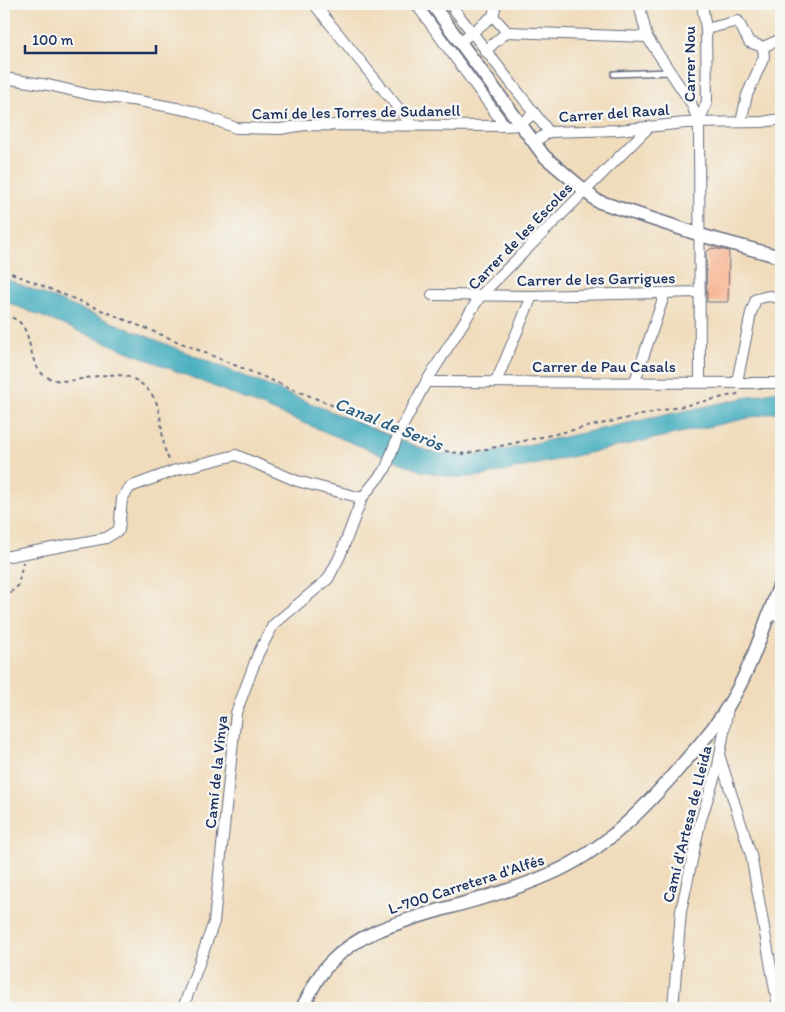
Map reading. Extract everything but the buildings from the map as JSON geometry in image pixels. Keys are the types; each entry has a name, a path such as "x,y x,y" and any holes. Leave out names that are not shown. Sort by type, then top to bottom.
{"street":[{"path":"314,4 412,125"},
{"path":"416,4 462,51 544,156 596,201 781,257"},
{"path":"432,4 506,126"},
{"path":"450,4 549,132"},
{"path":"462,51 471,33 493,16 496,4"},
{"path":"639,4 647,37 691,103 699,122 700,382"},
{"name":"Carrer Nou","path":"699,122 707,101 706,29 702,4"},
{"path":"493,16 507,32"},
{"path":"706,29 738,21 749,42 763,47 781,39"},
{"path":"462,51 482,46 507,32 647,37"},
{"path":"741,122 747,94 764,57 763,47"},
{"name":"Camí de les Torres de Sudanell","path":"4,78 48,85 91,96 139,101 192,111 236,128 280,129 305,124 520,125"},
{"path":"520,125 534,113"},
{"name":"Carrer del Raval","path":"534,142 549,132 699,122 741,122 781,119"},
{"name":"Carrer de les Escoles","path":"388,461 399,432 426,382 481,295 649,126"},
{"name":"Carrer de les Garrigues","path":"432,295 532,296 700,292"},
{"path":"635,381 665,293"},
{"path":"496,382 532,296"},
{"path":"737,382 751,313 756,299 769,296 781,298"},
{"name":"Carrer de Pau Casals","path":"426,382 635,381 781,383"},
{"path":"4,557 106,538 119,530 122,499 130,487 176,470 236,455 297,482 362,498"},
{"name":"Camí de la Vinya","path":"183,1008 214,922 236,713 258,654 273,625 328,579 340,556 362,498 388,461"},
{"name":"L-700 Carretera d'Alfés","path":"302,1008 330,962 365,936 402,922 479,899 548,875 612,837 627,824 664,786 728,707 775,615 781,581"},
{"name":"Camí d'Artesa de Lleida","path":"673,1008 681,912 700,823 720,757 728,707"},
{"path":"720,757 751,855 777,1001 775,1008"}],"lane":[{"path":"614,74 671,72"}],"path":[{"path":"4,270 445,451 464,454 750,391"},
{"path":"4,316 15,319 27,332 35,364 46,377 59,380 112,374 137,382 148,389 156,401 169,460 176,470"},
{"path":"4,598 18,586 24,552"}],"water":[{"path":"4,278 428,451 463,455 485,454 781,390 781,411 483,476 458,478 421,471 4,301"}],"water label":[{"name":"Canal de Seròs","path":"389,424"}]}
